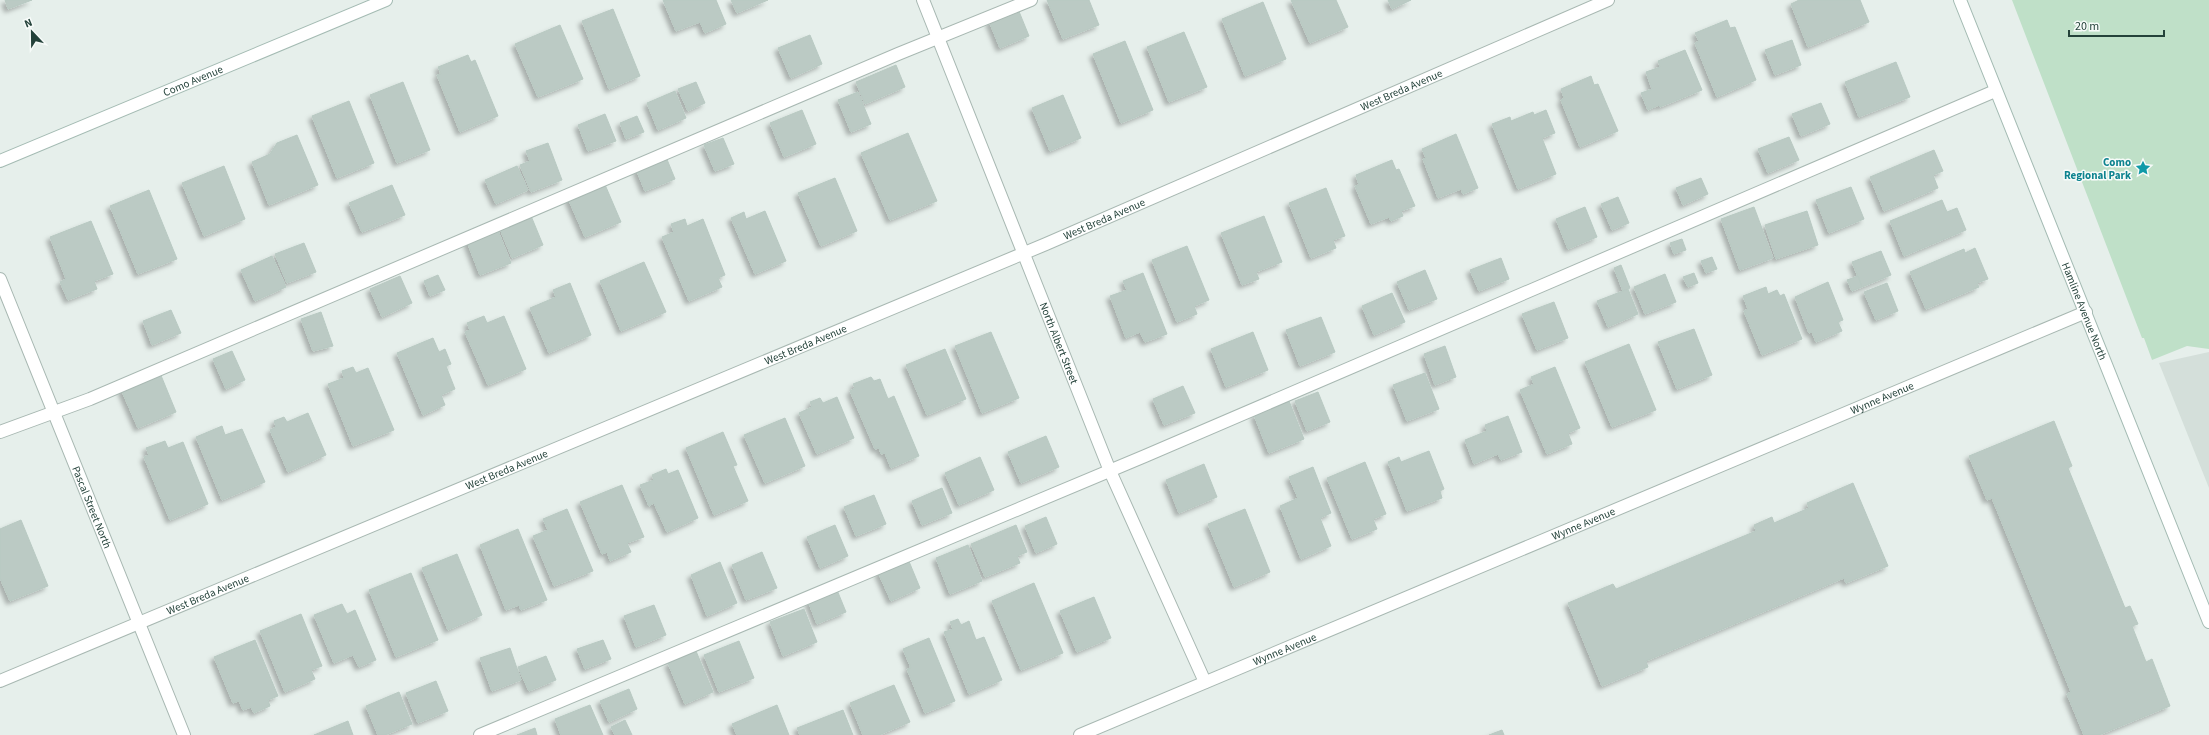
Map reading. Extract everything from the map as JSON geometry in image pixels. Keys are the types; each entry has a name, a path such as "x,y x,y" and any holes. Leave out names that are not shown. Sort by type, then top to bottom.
{"street":[{"name":"Como Avenue","path":"0,161 386,0"},
{"name":"North Albert Street","path":"924,0 1022,253 1110,471 1205,682"},
{"path":"0,432 90,400 938,37 1031,0"},
{"name":"West Breda Avenue","path":"0,680 1022,253 1608,0"},
{"name":"Hamline Avenue North","path":"1960,0 2209,622"},
{"path":"480,735 1110,471 1996,91"},
{"name":"Pascal Street North","path":"0,278 140,622 184,735"},
{"name":"Wynne Avenue","path":"1080,735 2086,312"}],"shaded area":[{"path":"2209,352 2209,488 2159,363"}],"green space":[{"name":"Como Regional Park","path":"2012,0 2209,0 2209,349 2187,346 2152,360 2144,338 2142,338"}],"building":[{"path":"5,0 32,0 8,9"},
{"path":"663,0 716,0 726,24 705,33 700,22 676,31"},
{"path":"731,0 768,0 737,13"},
{"path":"1047,0 1089,0 1099,25 1063,39"},
{"path":"1291,0 1336,0 1348,27 1310,43"},
{"path":"1388,0 1411,0 1392,9"},
{"path":"1799,0 1860,0 1869,22 1808,47 1791,4"},
{"path":"1263,2 1286,59 1245,76 1222,19"},
{"path":"613,9 640,76 609,89 582,21"},
{"path":"1018,9 1029,36 1000,48 989,21"},
{"path":"1727,20 1730,28 1735,27 1756,80 1717,97 1695,43 1699,41 1695,33"},
{"path":"560,25 583,79 538,97 515,44"},
{"path":"1184,32 1207,87 1169,102 1147,47"},
{"path":"810,35 822,64 791,78 778,48"},
{"path":"1792,40 1801,65 1775,75 1765,50"},
{"path":"1125,41 1153,110 1121,123 1093,54"},
{"path":"1685,50 1702,90 1660,107 1659,105 1648,110 1641,93 1652,89 1646,72 1660,67 1658,61"},
{"path":"468,55 471,62 475,60 498,116 460,132 437,75 441,74 438,67"},
{"path":"1896,62 1910,97 1859,117 1845,82"},
{"path":"896,65 905,87 865,104 856,82"},
{"path":"1591,76 1594,85 1598,84 1618,131 1580,147 1561,100 1564,98 1561,89"},
{"path":"403,82 430,150 397,163 370,95"},
{"path":"696,82 705,103 688,111 678,89"},
{"path":"675,91 686,118 658,130 647,103"},
{"path":"858,92 871,124 851,132 838,100"},
{"path":"1063,95 1081,138 1050,151 1032,108"},
{"path":"349,101 374,163 337,178 312,116"},
{"path":"1821,103 1830,124 1801,136 1792,114"},
{"path":"802,110 816,144 784,157 770,123"},
{"path":"1546,110 1555,133 1542,138 1556,174 1518,189 1492,124 1510,117 1511,121 1533,112 1534,115"},
{"path":"605,114 616,141 588,151 578,125"},
{"path":"637,116 644,132 626,139 620,123"},
{"path":"908,133 937,201 890,220 861,153"},
{"path":"1456,134 1478,188 1463,194 1461,189 1438,198 1423,159 1426,158 1422,149"},
{"path":"297,135 318,185 269,205 252,162 270,154 277,143"},
{"path":"1789,137 1799,160 1768,173 1758,149"},
{"path":"723,138 734,164 715,171 704,145"},
{"path":"548,143 562,180 531,192 520,165 530,161 526,151"},
{"path":"1934,150 1943,171 1933,175 1938,188 1884,211 1870,177"},
{"path":"666,157 675,179 645,191 636,169"},
{"path":"1392,160 1396,170 1399,169 1415,206 1401,211 1403,216 1391,221 1389,217 1371,224 1355,186 1359,185 1356,175"},
{"path":"224,166 245,219 204,236 182,183"},
{"path":"517,166 528,190 496,204 485,180"},
{"path":"835,178 857,231 821,246 798,193"},
{"path":"1701,178 1708,194 1683,205 1676,188"},
{"path":"603,180 621,222 585,237 567,196"},
{"path":"392,185 405,215 362,232 349,203"},
{"path":"1851,187 1864,219 1829,233 1816,200"},
{"path":"1326,188 1345,236 1333,240 1336,248 1311,258 1289,203"},
{"path":"149,190 177,259 138,274 110,206"},
{"path":"1618,197 1629,223 1612,230 1601,204"},
{"path":"1942,200 1947,212 1957,208 1966,230 1904,256 1890,221"},
{"path":"1585,207 1597,237 1568,249 1556,219"},
{"path":"1754,207 1773,258 1740,270 1721,219"},
{"path":"529,211 543,245 512,258 498,224"},
{"path":"765,211 786,261 755,274 731,218 744,212 746,219"},
{"path":"1807,211 1818,245 1776,259 1765,225"},
{"path":"1264,216 1282,262 1256,272 1259,279 1242,285 1221,233"},
{"path":"685,219 687,226 703,219 725,275 718,278 722,287 689,301 662,237 674,232 671,224"},
{"path":"91,221 113,274 94,281 97,289 68,300 60,282 66,279 50,237"},
{"path":"496,226 511,263 480,275 466,239"},
{"path":"1682,239 1686,250 1674,254 1670,243"},
{"path":"304,243 316,272 287,283 275,254"},
{"path":"1187,246 1209,300 1194,306 1197,314 1177,322 1152,260"},
{"path":"1975,248 1988,279 1977,283 1979,287 1926,309 1910,272 1964,249 1965,253"},
{"path":"1881,251 1891,275 1862,287 1852,262"},
{"path":"272,256 286,287 255,301 241,270"},
{"path":"1712,257 1717,269 1706,273 1701,261"},
{"path":"1501,258 1509,279 1479,291 1470,270"},
{"path":"644,262 666,312 621,331 600,281"},
{"path":"1621,265 1630,288 1623,291 1614,268"},
{"path":"1425,270 1437,299 1409,310 1397,282"},
{"path":"1143,273 1167,334 1145,342 1140,332 1126,338 1110,296 1127,290 1123,281"},
{"path":"1694,273 1698,283 1688,287 1683,277"},
{"path":"1665,274 1676,302 1645,314 1634,287"},
{"path":"438,275 445,290 430,296 424,281"},
{"path":"400,276 412,303 382,317 370,289"},
{"path":"1858,276 1862,287 1852,291 1847,280"},
{"path":"1828,282 1843,320 1838,322 1842,331 1816,342 1812,332 1809,333 1795,297"},
{"path":"570,283 591,335 549,353 530,308 556,297 553,290"},
{"path":"1887,283 1898,311 1876,320 1864,292"},
{"path":"1766,287 1768,294 1777,290 1780,296 1784,294 1802,339 1762,355 1744,311 1748,309 1743,296"},
{"path":"1628,289 1638,314 1608,327 1597,301"},
{"path":"1392,293 1405,322 1374,335 1362,306"},
{"path":"1554,302 1568,338 1537,350 1522,314"},
{"path":"171,310 181,333 152,345 143,321"},
{"path":"321,312 333,346 313,351 301,319"},
{"path":"484,316 487,323 504,316 526,369 488,385 465,332 470,330 467,323"},
{"path":"1321,317 1335,352 1300,366 1286,330"},
{"path":"1694,329 1712,375 1677,389 1658,342"},
{"path":"991,332 1019,398 982,413 955,346"},
{"path":"1253,332 1268,370 1226,387 1211,349"},
{"path":"433,338 439,352 445,349 451,364 446,366 455,389 441,395 445,405 423,415 397,353"},
{"path":"1629,344 1656,410 1612,427 1585,362"},
{"path":"1445,346 1456,377 1435,385 1424,354"},
{"path":"945,349 966,399 927,415 906,365"},
{"path":"232,351 245,380 226,389 213,359"},
{"path":"353,367 356,373 368,368 394,430 353,446 328,384 344,378 342,371"},
{"path":"1555,367 1580,428 1568,433 1572,444 1547,454 1520,390 1534,384 1531,377"},
{"path":"160,373 176,412 138,428 121,389"},
{"path":"1425,373 1439,409 1407,421 1393,385"},
{"path":"871,377 874,381 880,379 888,399 894,396 919,456 891,468 885,453 881,454 879,448 875,449 850,391 855,388 853,384"},
{"path":"1183,386 1195,413 1164,425 1153,399"},
{"path":"1318,392 1330,422 1307,431 1295,401"},
{"path":"837,397 854,438 817,454 799,413 812,407 810,402 820,398 823,403"},
{"path":"1289,401 1304,439 1269,453 1254,415"},
{"path":"308,413 326,455 288,472 270,430 276,427 274,421 284,417 287,422"},
{"path":"1508,416 1522,452 1501,460 1498,454 1474,464 1465,440 1487,431 1485,425"},
{"path":"785,418 805,466 765,483 744,435"},
{"path":"2054,421 2072,466 2068,468 2125,608 2130,606 2138,624 2132,626 2146,662 2152,659 2170,706 2099,735 2084,735 2067,694 2071,692 1992,498 1987,500 1969,456"},
{"path":"222,426 225,435 242,429 265,482 222,500 196,437"},
{"path":"723,432 737,465 733,466 748,501 714,515 686,448"},
{"path":"1046,436 1059,467 1021,483 1008,452"},
{"path":"165,441 168,448 183,442 208,504 170,520 144,457 149,455 146,448"},
{"path":"1429,451 1444,489 1440,491 1442,498 1407,511 1388,462 1399,457 1401,462"},
{"path":"980,457 994,490 959,505 945,473"},
{"path":"1365,462 1386,514 1373,519 1377,529 1352,539 1327,478"},
{"path":"1204,464 1217,497 1179,513 1166,480"},
{"path":"1313,467 1331,513 1320,518 1331,546 1301,559 1280,506 1298,498 1289,477"},
{"path":"666,469 668,474 678,470 698,518 667,532 654,503 649,506 640,485 654,480 652,475"},
{"path":"1853,483 1888,566 1846,583 1844,578 1646,661 1648,667 1602,686 1568,603 1613,584 1616,589 1756,531 1754,525 1772,517 1774,523 1809,508 1807,503"},
{"path":"622,485 644,537 627,543 631,552 610,561 607,552 602,554 580,502"},
{"path":"942,488 952,513 922,525 912,501"},
{"path":"874,495 886,524 856,536 844,507"},
{"path":"567,509 593,571 554,586 533,536 548,530 543,519"},
{"path":"1245,509 1270,572 1234,587 1208,524"},
{"path":"1046,517 1057,544 1036,553 1025,526"},
{"path":"21,520 48,586 10,601 0,578 0,529"},
{"path":"835,525 848,556 820,568 807,537"},
{"path":"1016,525 1027,552 1017,556 1020,563 985,577 971,544"},
{"path":"518,529 547,600 521,610 519,605 506,610 480,545"},
{"path":"968,545 982,581 950,594 936,558"},
{"path":"762,552 777,588 746,600 732,565"},
{"path":"457,554 482,615 448,630 422,568"},
{"path":"908,559 920,588 891,601 878,572"},
{"path":"720,562 737,603 707,616 691,575"},
{"path":"411,573 438,640 396,657 369,590"},
{"path":"1034,583 1063,653 1021,670 992,601"},
{"path":"837,590 846,612 817,624 808,601"},
{"path":"1094,597 1111,638 1077,652 1060,611"},
{"path":"342,604 347,614 355,610 376,660 359,667 353,655 334,663 314,615"},
{"path":"654,605 666,635 636,647 624,616"},
{"path":"804,609 817,642 783,656 770,622"},
{"path":"301,614 322,666 311,670 315,679 285,692 260,631"},
{"path":"958,619 961,625 969,621 976,640 984,637 1002,680 969,694 944,632 953,629 950,622"},
{"path":"929,638 955,701 925,713 907,669 911,668 903,649"},
{"path":"255,640 278,696 268,700 270,706 254,713 251,707 243,710 239,701 233,703 214,657"},
{"path":"603,640 611,659 585,669 577,649"},
{"path":"739,641 754,678 719,692 704,655"},
{"path":"510,648 521,680 492,691 480,658"},
{"path":"696,651 713,692 685,704 668,663"},
{"path":"546,656 556,680 529,691 518,667"},
{"path":"436,681 448,711 418,723 406,693"},
{"path":"894,685 910,722 879,735 863,735 850,703"},
{"path":"629,689 637,709 609,722 600,701"},
{"path":"399,692 412,724 385,735 378,735 366,706"},
{"path":"590,705 603,735 561,735 555,719"},
{"path":"777,705 789,735 737,735 732,724"},
{"path":"843,710 853,735 800,735 797,728"},
{"path":"625,720 632,735 615,735 611,727"},
{"path":"348,721 353,735 314,735"},
{"path":"535,728 537,735 517,735"},
{"path":"1502,730 1504,735 1489,735"}],"place":[{"name":"Como Regional Park","path":"2143,168"}]}
